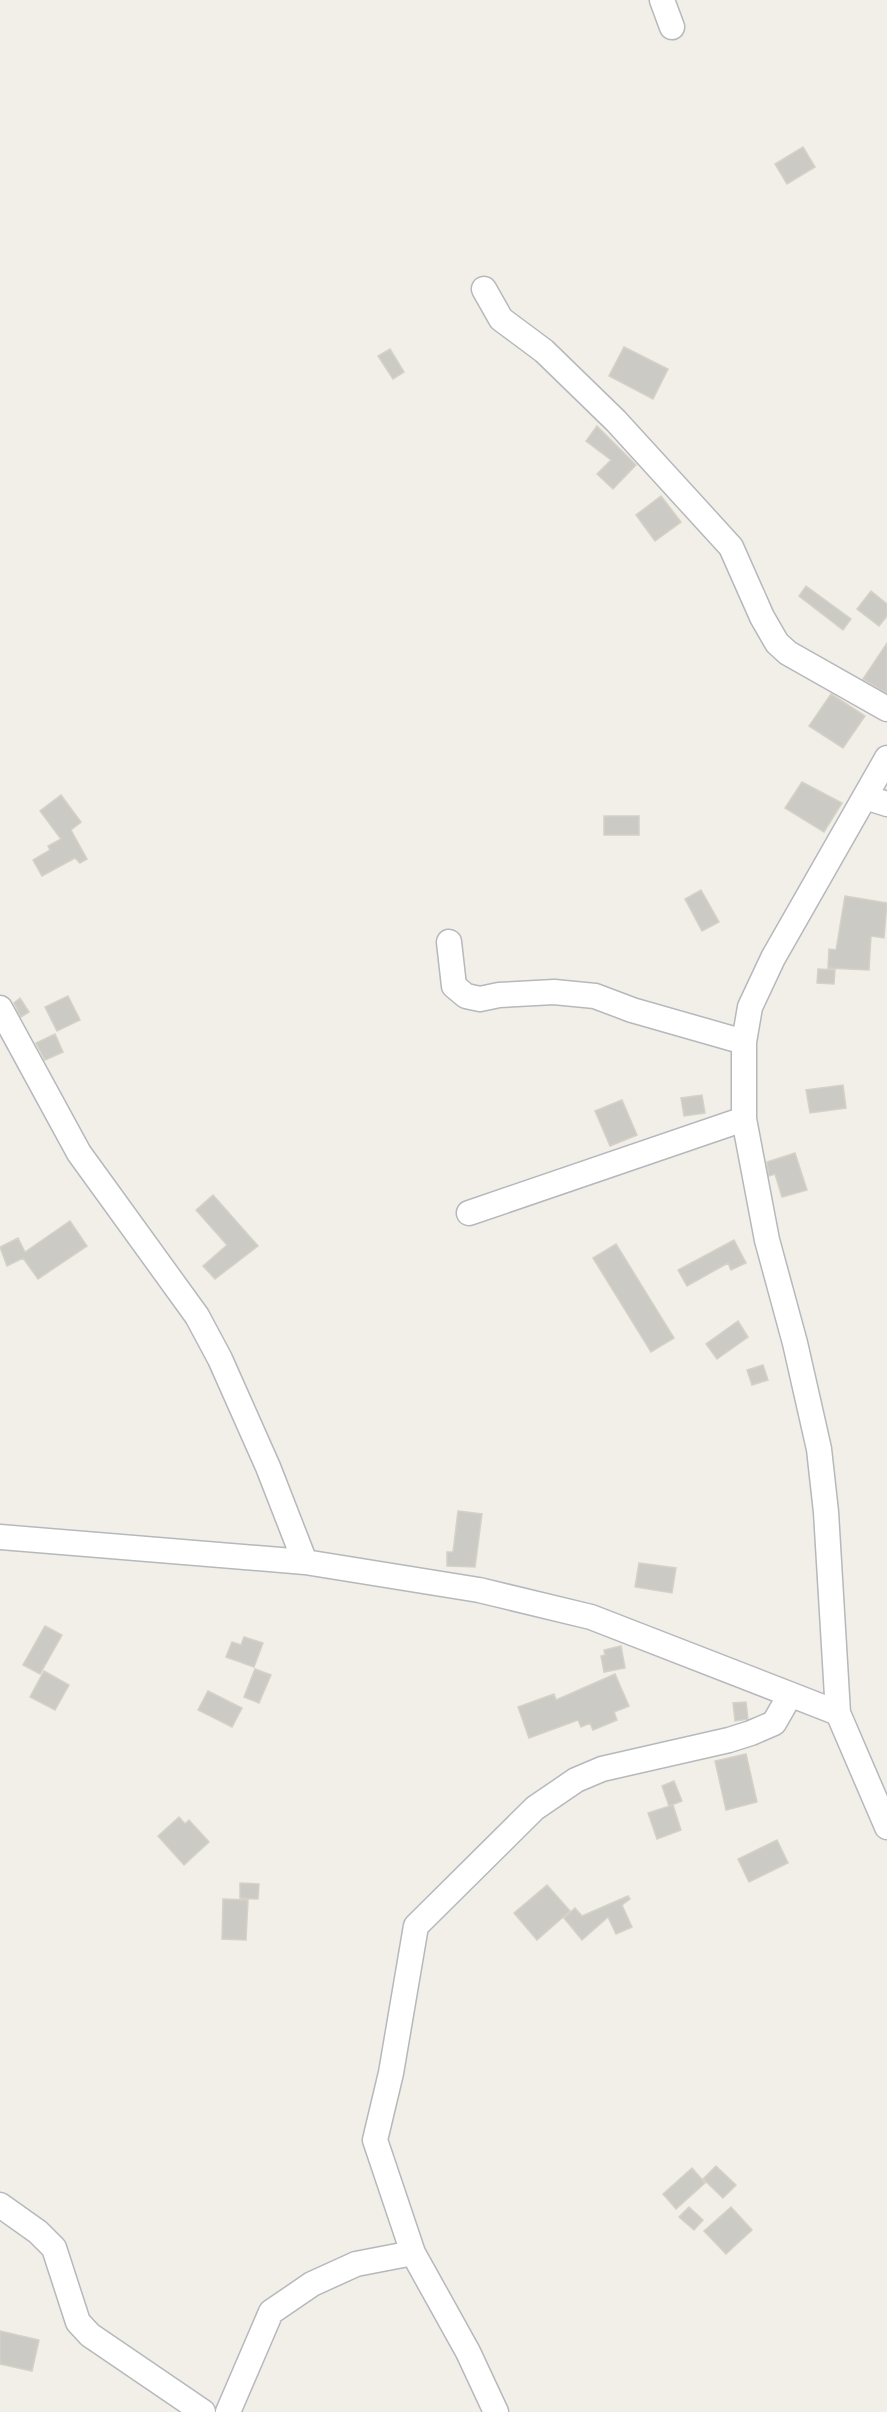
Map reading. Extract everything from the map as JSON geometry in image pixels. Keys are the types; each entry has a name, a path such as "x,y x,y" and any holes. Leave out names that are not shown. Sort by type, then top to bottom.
{"street":[{"path":"662,0 672,27"},
{"path":"484,289 501,319 544,351 616,421 731,547 762,617 777,643 788,653 887,710"},
{"path":"887,758 876,800 772,958 750,1007 744,1042 744,1119 767,1240 795,1343 819,1449 826,1512 838,1713 887,1827"},
{"path":"448,942 454,986 466,996 480,999 499,995 555,992 595,996 632,1010 744,1042"},
{"path":"0,1008 79,1153 197,1316 220,1359 263,1456 305,1562"},
{"path":"469,1213 744,1119"},
{"path":"0,1537 305,1562 479,1590 591,1617 838,1713"},
{"path":"496,2412 468,2352 412,2253 375,2140 391,2073 416,1926 535,1808 576,1780 602,1769 751,1733 774,1723 790,1695"},
{"path":"0,2205 38,2232 54,2248 78,2322 90,2335 203,2412"},
{"path":"228,2412 271,2312 312,2284 356,2264 412,2253"}],"building":[{"path":"803,147 815,167 787,184 775,164"},
{"path":"624,347 668,369 653,399 609,376"},
{"path":"390,349 404,372 393,379 378,356"},
{"path":"597,426 636,465 613,489 597,474 611,460 586,441"},
{"path":"661,496 681,522 655,541 636,515"},
{"path":"806,586 851,619 843,630 799,596"},
{"path":"871,591 887,604 887,616 879,626 857,609"},
{"path":"887,643 887,693 863,679"},
{"path":"831,694 865,716 843,748 809,726"},
{"path":"802,782 842,803 824,832 785,808"},
{"path":"61,795 81,822 71,830 87,859 80,863 75,858 42,876 33,860 50,850 48,846 61,839 40,811"},
{"path":"604,816 639,816 639,835 604,835"},
{"path":"701,890 719,922 702,931 685,899"},
{"path":"845,896 887,903 884,938 871,936 869,970 828,968 829,949 836,950"},
{"path":"818,969 835,970 834,984 817,983"},
{"path":"68,996 80,1020 57,1031 45,1007"},
{"path":"20,998 29,1012 21,1017 14,1003"},
{"path":"55,1034 63,1052 45,1060 36,1043"},
{"path":"843,1085 846,1108 810,1113 806,1090"},
{"path":"702,1095 705,1113 684,1116 681,1098"},
{"path":"622,1100 637,1135 610,1146 595,1111"},
{"path":"795,1153 807,1190 782,1197 775,1174 769,1176 767,1162"},
{"path":"213,1195 258,1246 215,1279 203,1266 227,1245 196,1210"},
{"path":"70,1221 87,1246 38,1279 23,1258 7,1266 0,1247 18,1238 25,1252"},
{"path":"734,1240 746,1263 731,1270 728,1263 687,1286 678,1270"},
{"path":"616,1244 674,1338 651,1352 593,1258"},
{"path":"738,1321 748,1337 717,1359 706,1344"},
{"path":"763,1365 768,1380 752,1385 747,1370"},
{"path":"458,1511 482,1514 475,1567 447,1566 447,1552 453,1552"},
{"path":"639,1563 676,1568 672,1593 635,1587"},
{"path":"45,1626 62,1635 40,1674 23,1665"},
{"path":"244,1637 263,1643 254,1667 226,1657 232,1642 241,1645"},
{"path":"621,1646 625,1668 604,1672 601,1656 605,1655 604,1650"},
{"path":"255,1669 271,1675 259,1703 244,1697"},
{"path":"44,1671 69,1685 55,1710 30,1697"},
{"path":"615,1674 629,1706 614,1712 617,1720 593,1730 590,1723 581,1727 578,1720 529,1738 518,1707 554,1694 556,1700"},
{"path":"208,1691 242,1708 232,1727 198,1710"},
{"path":"746,1702 748,1719 735,1721 733,1703"},
{"path":"746,1754 757,1802 726,1810 715,1761"},
{"path":"674,1781 682,1801 669,1806 662,1786"},
{"path":"673,1805 681,1830 657,1839 648,1813"},
{"path":"179,1817 185,1824 189,1820 209,1842 184,1865 158,1836"},
{"path":"777,1840 788,1863 749,1882 738,1859"},
{"path":"240,1883 259,1884 258,1899 240,1898"},
{"path":"547,1885 570,1911 537,1940 514,1913"},
{"path":"628,1896 630,1899 622,1905 632,1927 616,1934 608,1917 582,1940 564,1918 575,1908 582,1916"},
{"path":"223,1899 248,1900 246,1940 222,1939"},
{"path":"716,2166 736,2185 723,2198 703,2179"},
{"path":"692,2168 705,2183 676,2209 663,2194"},
{"path":"689,2207 703,2220 694,2230 679,2217"},
{"path":"731,2207 752,2230 726,2254 704,2231"},
{"path":"0,2331 39,2340 32,2371 0,2364"}]}
